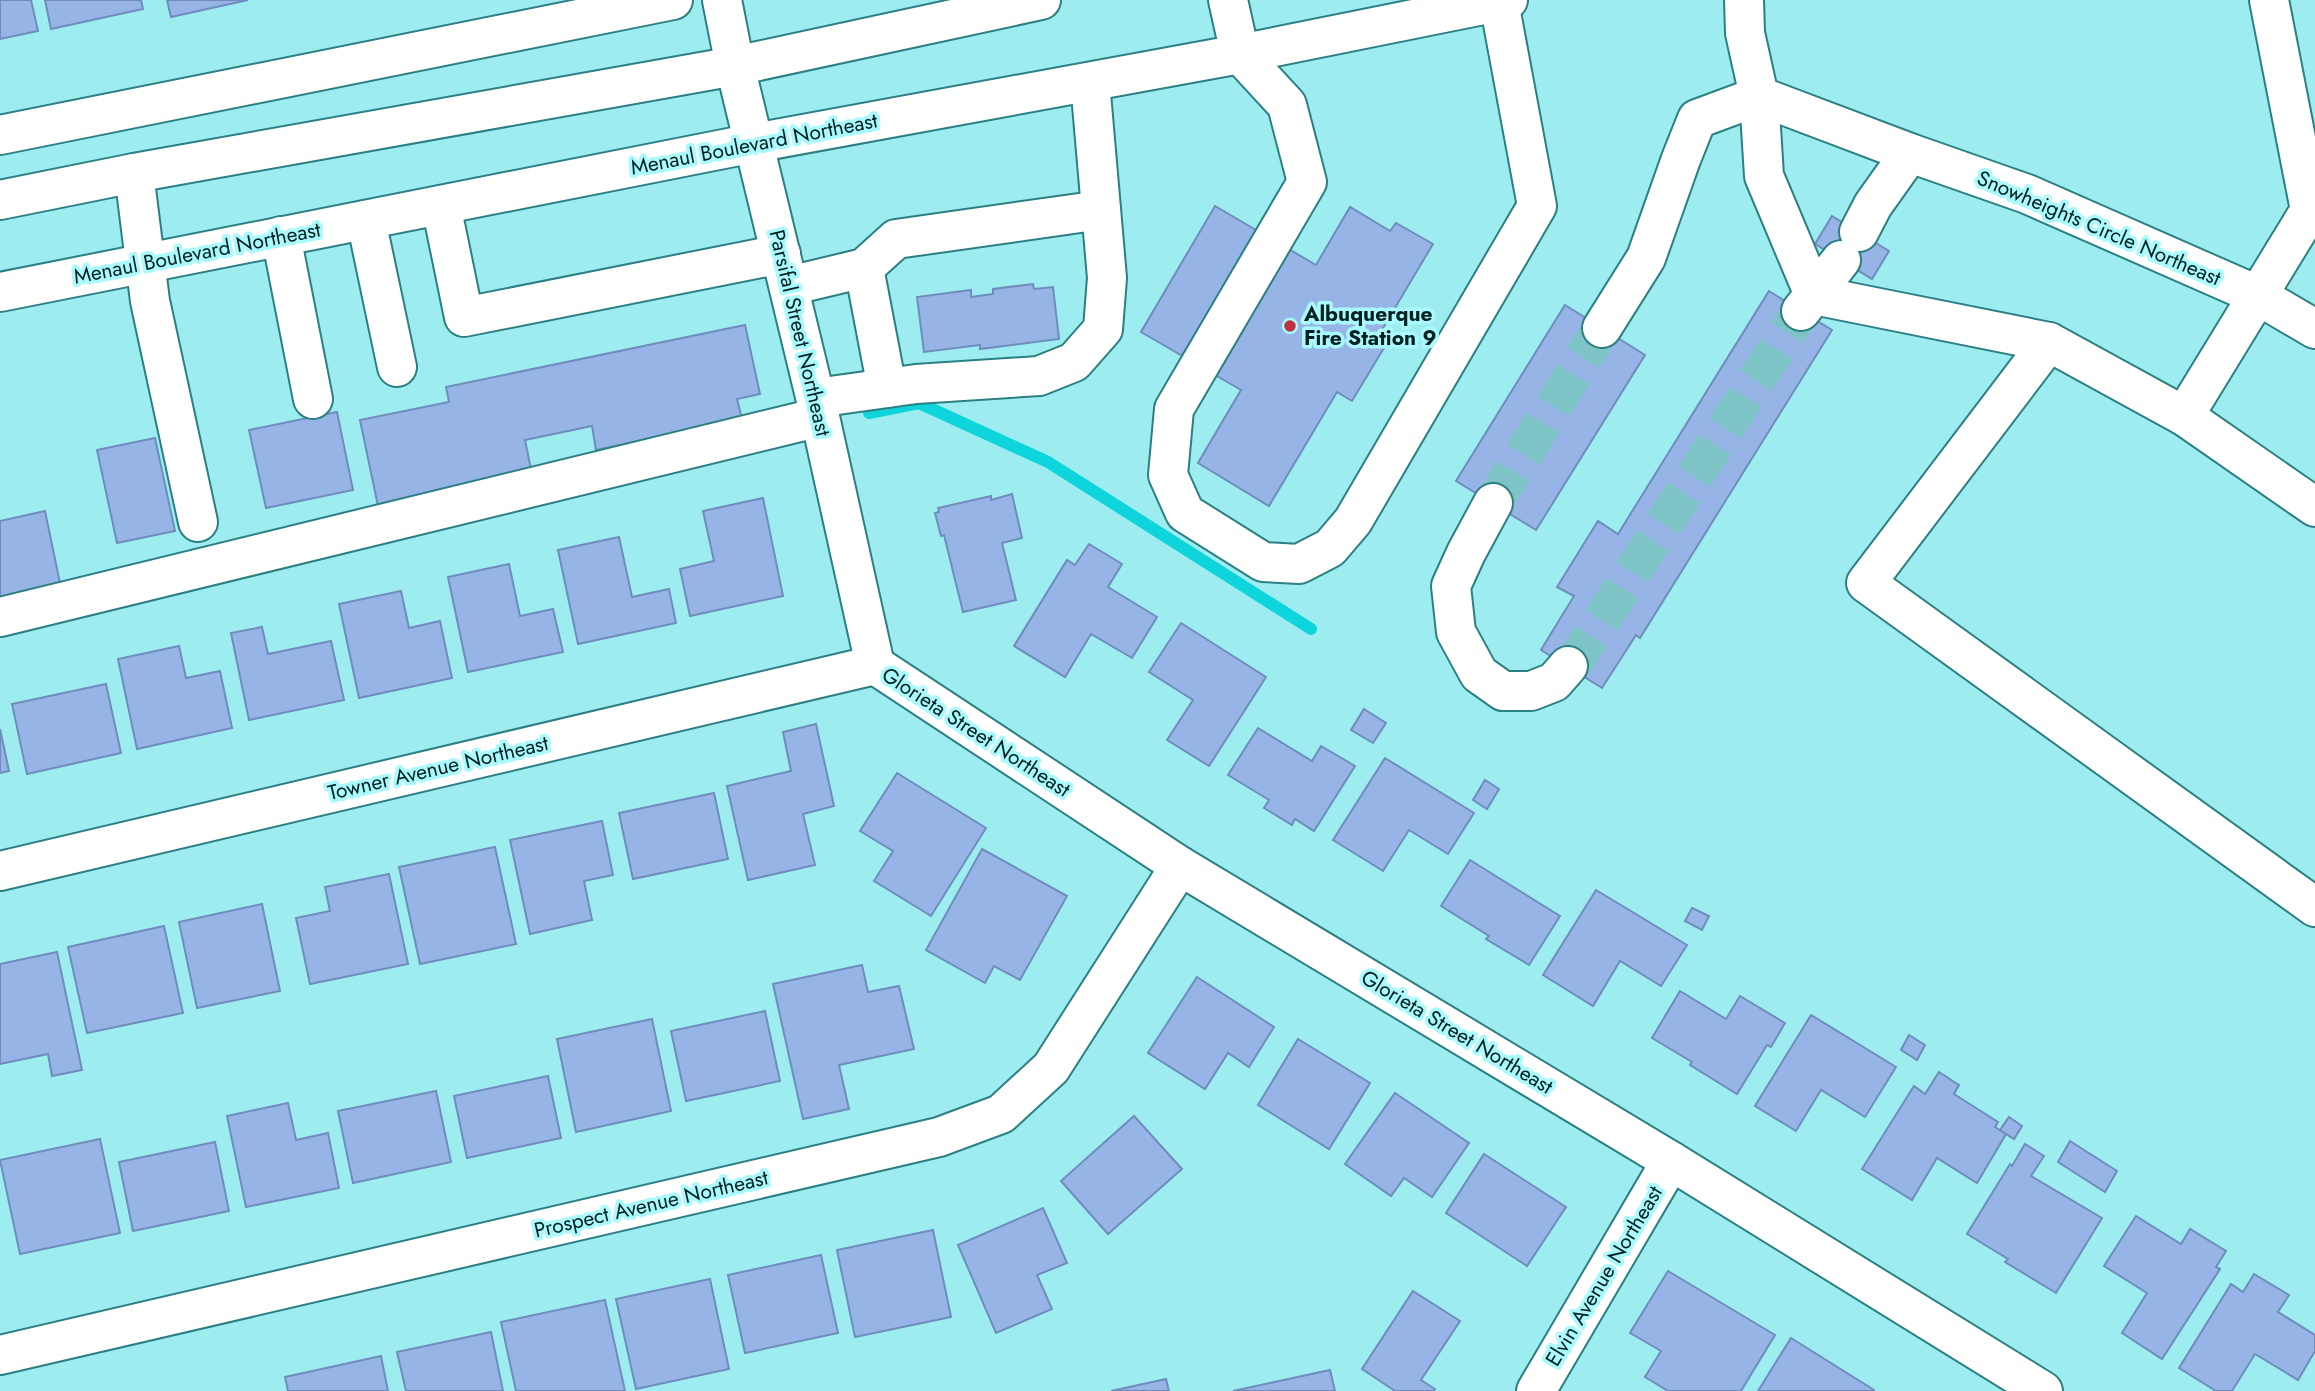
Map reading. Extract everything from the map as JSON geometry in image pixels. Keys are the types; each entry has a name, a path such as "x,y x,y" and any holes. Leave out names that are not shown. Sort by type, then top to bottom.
{"street":[{"path":"0,135 673,0"},
{"name":"Parsifal Street Northeast","path":"722,0 735,66 818,408 876,666"},
{"path":"0,200 134,173 735,66 1041,0"},
{"path":"1228,0 1240,54 1287,105 1307,182 1174,409 1167,475 1185,513 1263,562 1299,564 1330,548 1353,521 1537,206 1504,1"},
{"path":"1744,0 1745,33 1759,96 1764,176 1808,303"},
{"path":"2184,416 2310,210 2307,151 2269,0"},
{"name":"Menaul Boulevard Northeast","path":"0,292 1504,1"},
{"path":"0,617 818,408 887,388 1039,376 1074,362 1103,329 1107,278 1090,82"},
{"path":"1602,328 1646,258 1698,119 1759,96"},
{"name":"Snowheights Circle Northeast","path":"1759,96 2027,194 2257,295 2315,329"},
{"path":"1808,303 1850,246 1873,205 1910,153"},
{"path":"134,173 144,263 198,522"},
{"path":"441,205 464,317 785,270 864,268 896,239 1101,210"},
{"path":"366,220 397,367"},
{"path":"281,236 313,399"},
{"path":"864,268 887,388"},
{"path":"1808,303 2049,342 2184,416 2315,507"},
{"path":"2049,342 1866,583 2315,907"},
{"path":"1493,503 1451,586 1456,632 1479,674 1503,691 1531,691 1555,682 1569,666"},
{"name":"Glorieta Street Northeast","path":"876,666 1180,866 1671,1161 2043,1391"},
{"name":"Towner Avenue Northeast","path":"0,871 876,666"},
{"name":"Prospect Avenue Northeast","path":"0,1355 939,1137 1001,1114 1051,1068 1180,866"},
{"name":"Elvin Avenue Northeast","path":"1536,1391 1671,1161"}],"building":[{"path":"0,0 31,0 38,31 0,39"},
{"path":"45,0 141,0 143,9 51,29"},
{"path":"167,0 248,0 171,17"},
{"path":"1215,206 1316,265 1350,207 1390,231 1396,223 1433,244 1380,333 1390,338 1352,401 1337,392 1269,506 1198,463 1241,390 1141,332"},
{"path":"1832,216 1889,251 1872,279 1815,244"},
{"path":"1033,284 1034,289 1053,287 1059,339 980,349 980,345 924,352 917,297 971,290 971,297 993,294 993,289"},
{"path":"1769,291 1832,330 1640,638 1636,635 1602,688 1541,650 1574,596 1557,587 1598,521 1618,534"},
{"path":"1565,305 1645,355 1536,530 1456,481"},
{"path":"745,325 760,394 737,399 742,419 596,450 592,426 525,440 532,474 378,506 360,420 449,402 446,387"},
{"path":"337,412 353,490 266,508 249,430"},
{"path":"155,438 175,531 117,543 97,450"},
{"path":"1012,494 1022,538 1002,543 1016,600 963,612 944,535 941,536 935,513 939,512 938,508"},
{"path":"763,498 783,596 690,616 680,569 714,561 703,511"},
{"path":"45,511 61,588 0,600 0,521"},
{"path":"619,537 632,597 669,589 676,623 578,644 558,550"},
{"path":"1089,544 1122,564 1108,587 1157,617 1132,658 1091,634 1065,677 1014,646 1067,560 1075,565"},
{"path":"509,564 520,616 553,609 563,652 468,672 448,577"},
{"path":"401,591 409,628 440,621 452,678 359,698 339,604"},
{"path":"1181,623 1266,677 1209,766 1167,740 1193,700 1149,672"},
{"path":"262,627 268,654 331,641 344,700 249,720 231,633"},
{"path":"179,646 186,678 220,671 232,728 137,749 118,659"},
{"path":"106,684 121,753 27,774 12,704"},
{"path":"1364,709 1386,723 1373,743 1351,730"},
{"path":"816,724 834,806 803,814 815,865 748,880 727,786 791,771 783,732"},
{"path":"1258,728 1312,761 1321,746 1355,766 1314,831 1295,819 1292,825 1264,808 1269,800 1228,775"},
{"path":"0,729 9,771 0,773"},
{"path":"1385,758 1474,813 1448,854 1409,830 1383,871 1333,840"},
{"path":"897,773 986,828 931,916 874,881 893,851 860,831"},
{"path":"1485,780 1499,789 1487,809 1473,800"},
{"path":"714,793 728,859 633,879 619,813"},
{"path":"602,821 613,875 584,881 592,920 530,934 510,840"},
{"path":"495,847 516,944 420,964 399,867"},
{"path":"982,849 1067,896 1020,980 994,966 985,983 926,950"},
{"path":"1470,860 1560,916 1529,965 1486,939 1489,936 1441,906"},
{"path":"389,874 408,964 310,984 296,918 330,911 325,887"},
{"path":"1596,890 1687,945 1661,986 1620,961 1593,1006 1543,975"},
{"path":"262,904 280,991 197,1008 179,922"},
{"path":"1692,908 1709,916 1702,930 1685,921"},
{"path":"164,926 183,1013 87,1033 68,947"},
{"path":"57,952 82,1070 52,1076 48,1054 0,1064 0,964"},
{"path":"862,965 868,992 899,986 914,1049 839,1065 849,1109 803,1119 773,984"},
{"path":"1197,977 1274,1027 1249,1067 1228,1053 1205,1089 1148,1053"},
{"path":"1680,991 1726,1019 1740,996 1785,1023 1771,1047 1767,1045 1737,1094 1652,1038"},
{"path":"765,1011 780,1081 686,1101 671,1031"},
{"path":"1811,1015 1896,1067 1865,1117 1821,1090 1796,1131 1755,1106"},
{"path":"652,1019 671,1111 576,1132 557,1039"},
{"path":"1909,1035 1925,1045 1917,1060 1901,1050"},
{"path":"1298,1039 1370,1083 1329,1149 1258,1105"},
{"path":"1939,1072 1959,1085 1954,1094 1998,1122 1995,1127 2006,1134 1977,1183 1937,1158 1912,1200 1862,1169 1914,1086 1925,1094"},
{"path":"548,1076 561,1138 467,1158 454,1096"},
{"path":"436,1091 451,1162 353,1183 338,1111"},
{"path":"1395,1093 1469,1143 1432,1197 1404,1178 1391,1196 1345,1164"},
{"path":"288,1103 296,1140 328,1133 339,1188 246,1207 227,1116"},
{"path":"1134,1116 1182,1169 1108,1234 1061,1181"},
{"path":"2009,1117 2022,1126 2014,1139 2000,1130"},
{"path":"100,1139 120,1233 20,1254 0,1160"},
{"path":"2070,1141 2117,1171 2105,1192 2058,1162"},
{"path":"215,1142 229,1211 133,1231 119,1162"},
{"path":"2025,1144 2044,1156 2031,1176 2102,1218 2056,1293 2005,1262 2008,1259 1967,1234"},
{"path":"1484,1154 1566,1207 1527,1266 1446,1213"},
{"path":"1043,1208 1067,1263 1037,1275 1052,1309 996,1333 958,1245"},
{"path":"2136,1216 2181,1244 2190,1229 2226,1251 2216,1267 2220,1269 2162,1359 2122,1333 2147,1293 2104,1266"},
{"path":"933,1230 951,1317 855,1337 837,1250"},
{"path":"821,1255 838,1333 745,1353 728,1275"},
{"path":"1668,1271 1775,1335 1741,1391 1668,1391 1645,1377 1661,1351 1630,1333"},
{"path":"2254,1274 2289,1295 2278,1312 2315,1335 2315,1351 2298,1380 2255,1354 2232,1391 2216,1391 2179,1368 2231,1284 2243,1292"},
{"path":"710,1279 729,1369 636,1389 616,1299"},
{"path":"1413,1291 1460,1321 1421,1380 1435,1389 1434,1391 1395,1391 1362,1369"},
{"path":"605,1300 625,1391 516,1391 501,1322"},
{"path":"491,1332 503,1391 406,1391 397,1352"},
{"path":"1791,1338 1874,1390 1874,1391 1758,1391"},
{"path":"381,1356 388,1391 288,1391 285,1377"},
{"path":"1330,1370 1335,1391 1233,1391"},
{"path":"1166,1379 1169,1391 1111,1391"}],"waterway":[{"path":"869,413 919,403 1048,462 1311,629"}],"tunnel":[{"path":"1568,666 1579,655 1801,311"},
{"path":"1493,503 1602,328"}],"place":[{"name":"Albuquerque Fire Station 9","path":"1290,326"}]}
